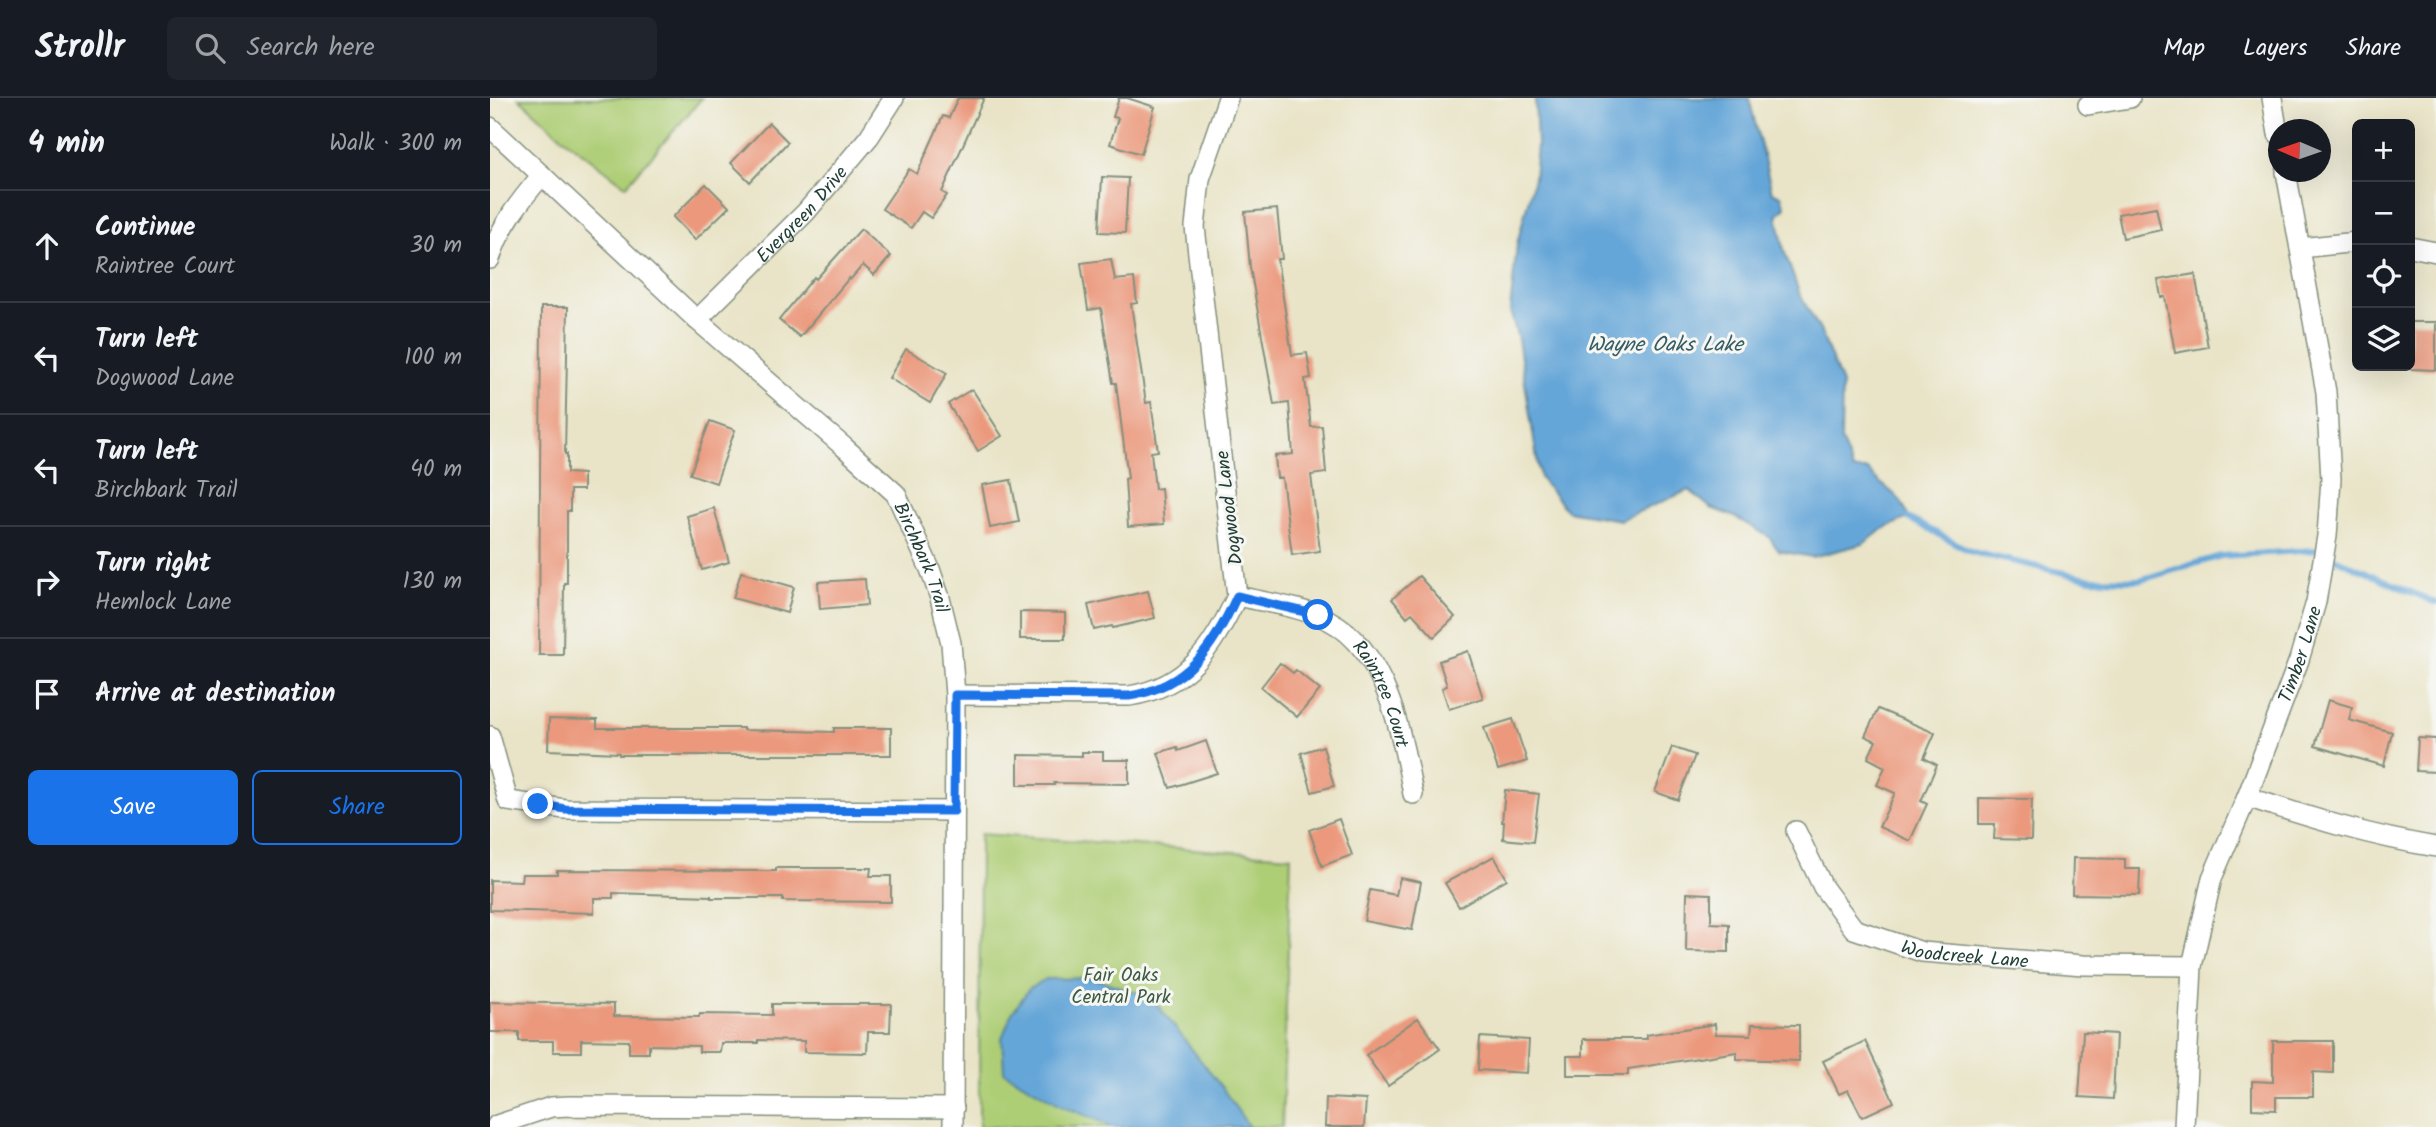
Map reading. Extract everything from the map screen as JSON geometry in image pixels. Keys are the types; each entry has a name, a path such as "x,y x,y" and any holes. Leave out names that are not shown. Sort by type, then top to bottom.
{"street":[{"name":"Evergreen Drive","path":"697,320 806,212 869,136 894,98"},
{"name":"Dogwood Lane","path":"955,695 1144,694 1188,672 1225,623 1237,596 1236,568 1195,226 1200,179 1228,98"},
{"path":"2088,105 2130,98"},
{"path":"2272,98 2276,119"},
{"name":"Birchbark Trail","path":"490,127 697,320 896,495 930,569 951,643 955,695 953,1117"},
{"path":"490,259 499,232 519,201 542,175"},
{"name":"Timber Lane","path":"2184,1127 2192,966 2212,878 2247,797 2299,660 2316,602 2326,538 2332,479 2326,392 2288,182"},
{"path":"2300,248 2352,243"},
{"path":"2415,248 2436,252"},
{"name":"Raintree Court","path":"1237,596 1318,615 1334,623 1363,651 1383,683 1405,754 1413,794"},
{"path":"490,736 508,801 565,809 954,811"},
{"path":"2247,797 2339,827 2436,847"},
{"name":"Woodcreek Lane","path":"1796,831 1823,887 1854,929 1877,937 1922,952 1979,958 2083,965 2192,966"},
{"path":"496,1127 551,1107 569,1105 953,1117"}],"green space":[{"path":"519,98 702,98 626,186 562,137"},
{"name":"Fair Oaks Central Park","path":"980,834 1291,856 1282,1127 979,1127"}],"water":[{"name":"Wayne Oaks Lake","path":"1535,98 1749,98 1772,192 1781,196 1785,207 1777,215 1784,250 1800,295 1820,330 1842,384 1841,440 1853,470 1868,470 1902,503 1908,518 1883,529 1863,544 1812,557 1779,551 1769,537 1733,516 1711,508 1689,490 1620,520 1567,511 1540,478 1518,339 1510,311 1517,244 1534,178 1537,145"},
{"path":"1093,978 1151,997 1223,1089 1249,1127 1110,1127 1063,1106 1004,1072 1002,1038 1012,1013 1029,989 1046,979"}],"building":[{"path":"958,98 984,98 942,192 947,195 931,218 922,212 911,228 882,209 909,169 917,174 943,116 949,118"},
{"path":"1119,98 1155,107 1141,154 1110,144 1118,118 1113,117"},
{"path":"769,123 788,142 750,182 731,163"},
{"path":"1102,177 1128,178 1125,233 1099,232"},
{"path":"706,184 729,207 695,240 673,217"},
{"path":"2156,207 2161,230 2123,238 2118,214"},
{"path":"1277,209 1282,259 1277,259 1292,355 1307,353 1311,378 1305,379 1311,427 1322,426 1326,473 1311,475 1320,551 1292,555 1282,478 1277,478 1275,456 1293,454 1289,403 1274,405 1250,267 1245,212"},
{"path":"861,229 891,256 874,275 863,265 800,337 779,320 814,277 816,279"},
{"path":"1111,259 1115,280 1134,278 1137,303 1131,304 1146,403 1151,402 1158,451 1151,452 1155,489 1161,488 1164,524 1128,527 1125,479 1128,478 1116,383 1113,383 1101,308 1088,310 1081,263"},
{"path":"2195,274 2208,347 2175,353 2165,297 2161,297 2158,280"},
{"path":"541,307 568,307 565,454 567,473 583,474 583,490 570,490 570,511 567,511 563,655 539,655"},
{"path":"2415,322 2436,322 2436,370 2415,369"},
{"path":"906,349 947,373 930,403 889,378"},
{"path":"972,389 1002,436 978,451 948,404"},
{"path":"710,421 735,430 716,483 690,474"},
{"path":"1011,480 1019,522 990,528 982,485"},
{"path":"714,508 729,562 702,570 687,516"},
{"path":"741,572 794,587 787,613 733,598"},
{"path":"1419,576 1455,617 1434,637 1412,613 1407,617 1392,599"},
{"path":"865,579 867,605 820,609 818,582"},
{"path":"1148,591 1155,618 1094,630 1088,605"},
{"path":"1020,612 1065,613 1065,639 1020,639"},
{"path":"1468,651 1483,698 1449,709 1442,688 1447,686 1439,661"},
{"path":"1280,663 1293,673 1296,670 1320,690 1297,717 1261,687"},
{"path":"2328,700 2352,707 2349,720 2392,732 2384,766 2315,746"},
{"path":"1878,709 1935,733 1924,758 1937,765 1921,801 1927,804 1910,841 1879,827 1895,793 1877,785 1885,767 1868,758 1876,741 1865,736"},
{"path":"549,719 597,720 597,728 743,728 834,732 834,728 891,728 891,755 619,755 548,750"},
{"path":"1513,719 1527,761 1498,770 1484,728"},
{"path":"2418,738 2436,739 2436,772 2416,771"},
{"path":"1206,741 1217,773 1170,788 1158,753 1177,747 1178,751"},
{"path":"1323,746 1334,786 1312,792 1301,753"},
{"path":"1672,747 1695,755 1678,800 1655,792"},
{"path":"1082,752 1103,752 1103,760 1129,760 1129,784 1018,785 1018,755 1082,756"},
{"path":"1505,790 1539,794 1533,842 1503,839"},
{"path":"1979,798 2032,799 2031,840 1994,839 1995,824 1979,824"},
{"path":"1339,819 1352,855 1322,866 1309,830"},
{"path":"1494,856 1507,879 1459,907 1445,883"},
{"path":"2073,858 2125,859 2125,869 2140,869 2139,895 2072,894"},
{"path":"776,868 871,868 870,876 891,876 891,902 783,901 783,898 711,898 613,893 613,898 594,898 594,913 490,910 490,880 521,881 522,874 557,874 557,870 776,871"},
{"path":"1400,878 1421,882 1412,930 1364,921 1370,890 1396,895"},
{"path":"1687,893 1711,894 1711,923 1729,924 1729,952 1686,951"},
{"path":"490,1002 614,1004 614,1016 699,1017 700,1014 772,1015 772,1004 891,1004 890,1032 868,1032 867,1053 804,1052 804,1041 758,1040 758,1043 721,1043 720,1052 699,1052 699,1046 649,1045 649,1053 629,1053 629,1041 581,1040 581,1052 553,1052 553,1041 519,1041 519,1032 490,1032"},
{"path":"1418,1018 1440,1049 1388,1086 1366,1055"},
{"path":"1715,1024 1716,1034 1751,1035 1752,1024 1799,1025 1799,1061 1737,1059 1737,1052 1628,1069 1628,1075 1567,1075 1567,1056 1583,1056 1583,1039 1647,1039 1646,1035"},
{"path":"2083,1032 2116,1034 2113,1099 2079,1097"},
{"path":"1480,1037 1529,1040 1527,1073 1478,1070"},
{"path":"1865,1041 1894,1102 1862,1117 1848,1090 1839,1094 1823,1061"},
{"path":"2273,1041 2333,1041 2333,1073 2313,1072 2313,1097 2276,1097 2276,1110 2252,1109 2252,1081 2273,1082"},
{"path":"1326,1098 1366,1100 1364,1127 1325,1127"}],"waterway":[{"path":"1908,518 1972,552 2091,579 2140,580 2221,556 2316,550 2436,603"}],"route":[{"path":"538,804 565,809 954,811 955,695 1144,694 1188,672 1208,649 1225,623 1237,596 1318,615"}]}
